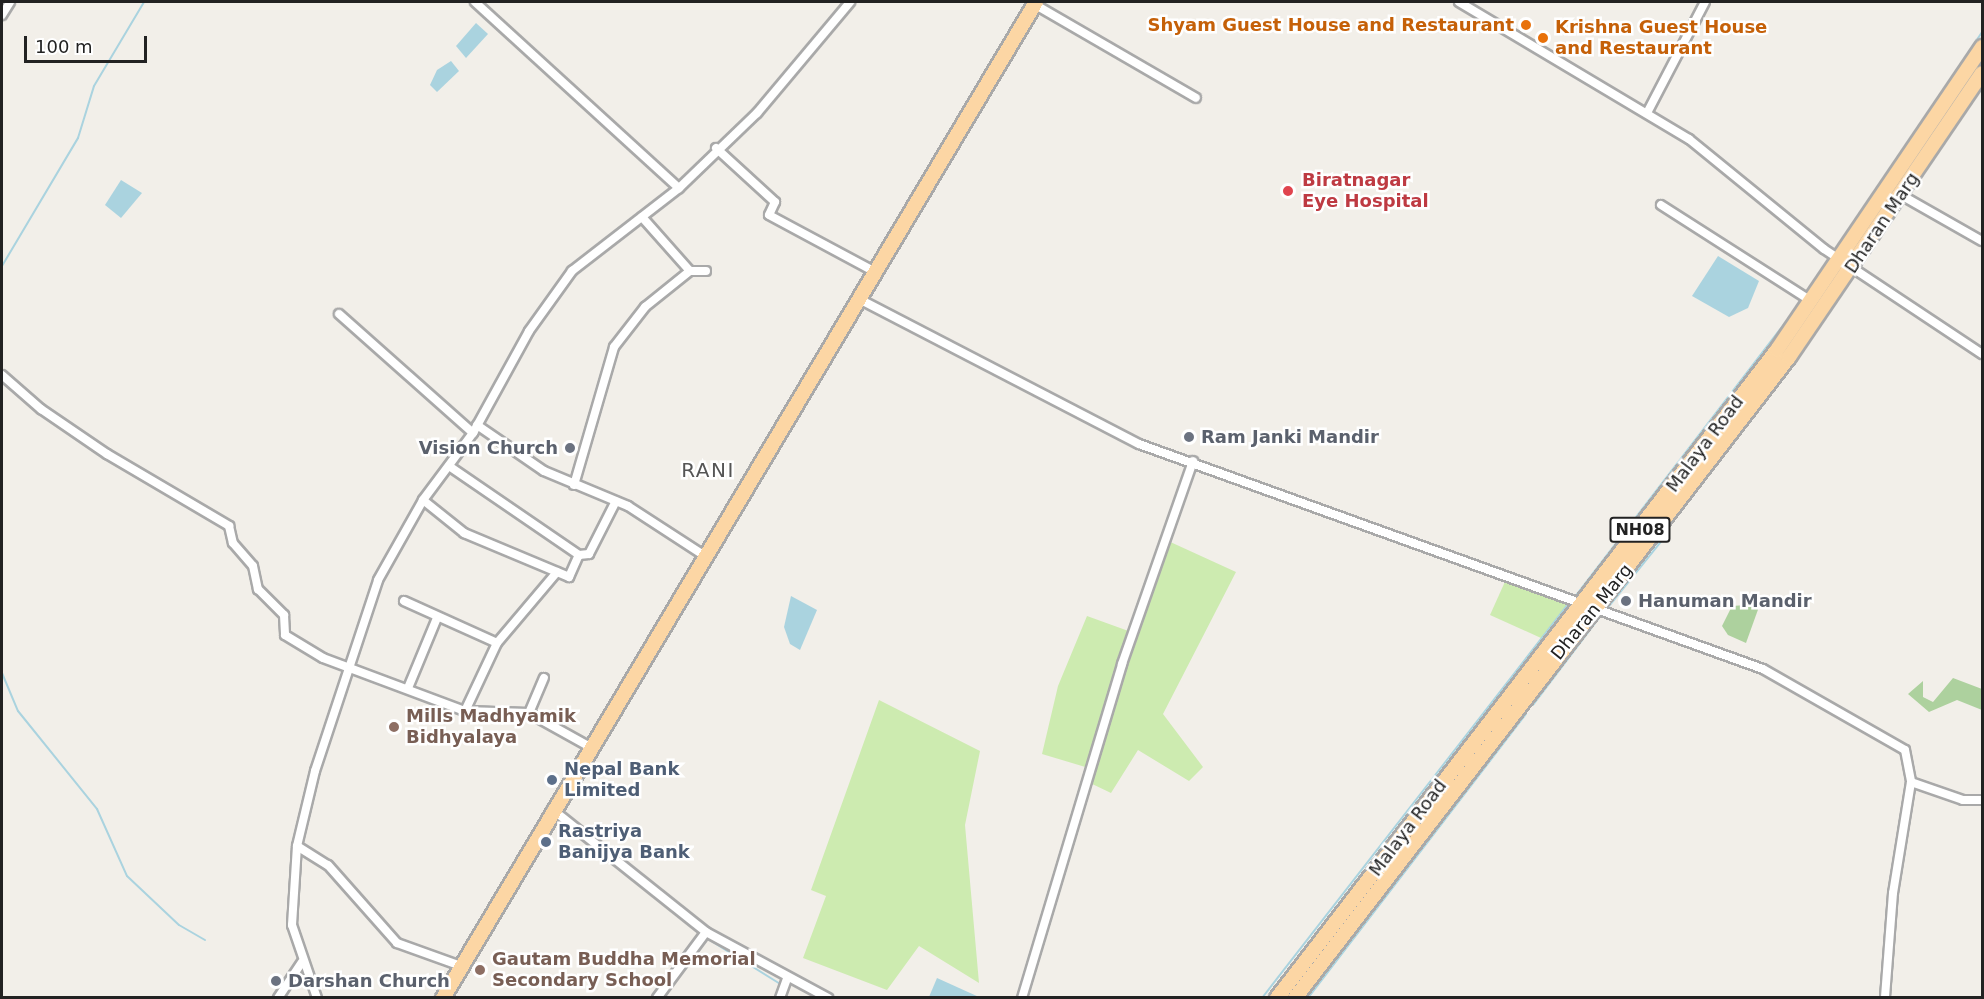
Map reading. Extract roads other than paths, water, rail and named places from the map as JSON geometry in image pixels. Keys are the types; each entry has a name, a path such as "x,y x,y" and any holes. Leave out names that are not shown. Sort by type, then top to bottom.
{"main road":[{"path":"443,998 552,809 592,748 705,556 861,300 1035,3"},
{"name":"Malaya Road","path":"1277,998 1466,764 1581,602 1768,374 1811,301 1846,263 1978,75 1983,48"},
{"name":"Dharan Marg","path":"1295,998 1466,764 1594,608 1768,374 1846,263 1901,195 1978,75"}],"street":[{"path":"2,15 10,2"},
{"path":"475,2 679,188"},
{"path":"317,998 302,962 292,925 297,846 348,666 378,580 423,500 475,429 555,293 573,271 679,188 716,148 757,113 850,2"},
{"path":"1459,2 1647,113 1719,160 1846,263 1983,354"},
{"path":"1647,113 1705,2"},
{"path":"1035,3 1196,98"},
{"path":"716,148 774,202 769,215 877,273"},
{"path":"1901,195 1983,241"},
{"path":"1661,205 1811,301"},
{"path":"642,217 690,271"},
{"path":"574,485 614,347 645,307 690,271 706,270"},
{"path":"861,300 1139,444 1193,461 1762,669 1905,750 1911,782 1893,893 1885,998"},
{"path":"339,314 475,429 574,485 616,501 705,556"},
{"path":"2,375 41,410 107,454 229,526 233,543 253,566 258,589 284,615 285,635 348,666 465,711 529,713 592,748"},
{"path":"1022,998 1122,664 1193,461"},
{"path":"449,466 579,555 589,554 616,501"},
{"path":"423,500 464,533 569,577 579,555"},
{"path":"465,711 497,643 557,572"},
{"path":"404,601 437,618 497,643"},
{"path":"408,688 437,618"},
{"path":"529,713 544,678"},
{"path":"1911,782 1963,800 1983,800"},
{"path":"552,809 706,932 786,979 828,998"},
{"path":"297,846 328,865 397,943 461,966"},
{"path":"657,998 706,932"},
{"path":"278,998 302,962"},
{"path":"780,998 786,979"}],"water":[{"path":"476,23 488,34 466,58 456,46"},
{"path":"451,61 459,71 437,92 430,85 437,70"},
{"path":"121,180 142,193 121,218 105,205"},
{"path":"1718,256 1759,281 1748,308 1729,317 1692,296"},
{"path":"791,596 817,610 800,650 790,644 784,627"},
{"path":"937,978 979,997 929,997"}],"waterway":[{"path":"2,266 78,138 94,86 144,2"},
{"path":"1838,248 1982,32"},
{"path":"1805,296 1829,260"},
{"path":"1577,594 1800,303"},
{"path":"1609,606 1668,533"},
{"path":"1262,998 1569,603"},
{"path":"1533,705 1599,618"},
{"path":"2,673 18,711 97,809 127,876 179,925 205,940"},
{"path":"1308,998 1526,714"},
{"path":"708,939 782,985"}],"place":[{"name":"Shyam Guest House and Restaurant","path":"1526,25"},
{"name":"Krishna Guest House and Restaurant","path":"1543,38"},
{"name":"Biratnagar Eye Hospital","path":"1288,191"},
{"name":"Ram Janki Mandir","path":"1189,437"},
{"name":"Vision Church","path":"570,448"},
{"name":"Hanuman Mandir","path":"1626,601"},
{"name":"Mills Madhyamik Bidhyalaya","path":"394,727"},
{"name":"Nepal Bank Limited","path":"552,780"},
{"name":"Rastriya Banijya Bank","path":"546,842"},
{"name":"Gautam Buddha Memorial Secondary School","path":"480,970"},
{"name":"Darshan Church","path":"276,981"}],"district":[{"name":"RANI","path":"708,470"}]}
